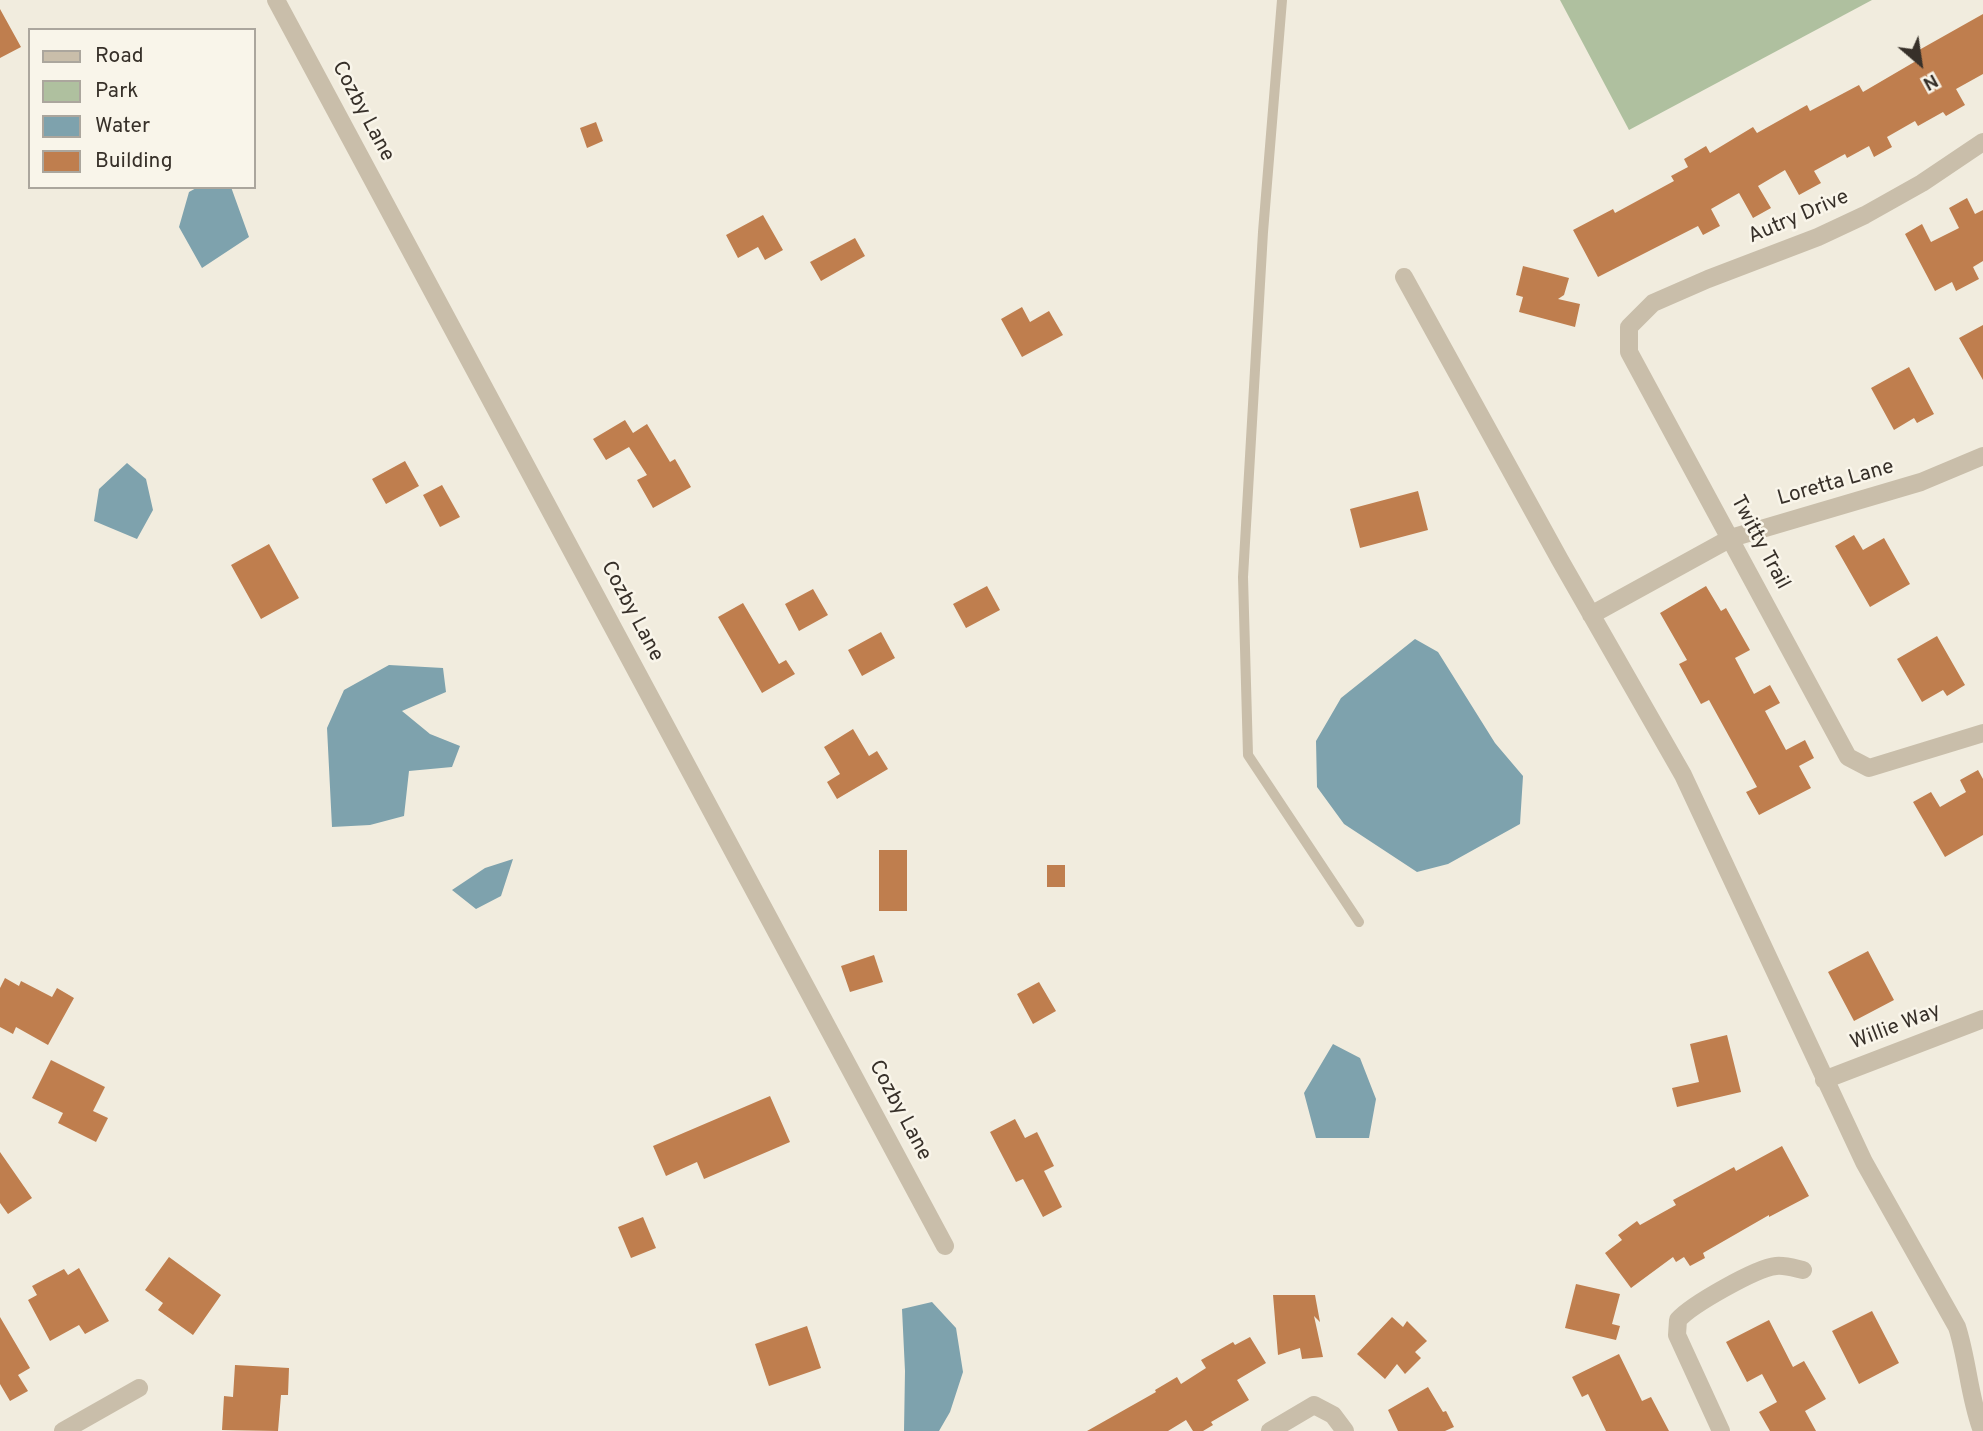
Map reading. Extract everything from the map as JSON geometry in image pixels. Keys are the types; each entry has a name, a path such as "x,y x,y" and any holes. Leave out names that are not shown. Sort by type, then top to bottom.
{"street":[{"name":"Cozby Lane","path":"276,0 945,1245"},
{"name":"Autry Drive","path":"1629,327 1653,303 1866,215 1922,183 1983,142"},
{"path":"1404,276 1682,775 1864,1163 1957,1327 1965,1351 1975,1413 1982,1431"},
{"name":"Twitty Trail","path":"1629,327 1629,352 1848,757 1869,768 1983,733"},
{"name":"Loretta Lane","path":"1591,615 1731,538 1921,482 1983,456"},
{"name":"Willie Way","path":"1824,1080 1983,1019"},
{"path":"1721,1431 1678,1335 1678,1320 1691,1307 1763,1269 1788,1266 1803,1270"},
{"path":"63,1431 139,1388"},
{"path":"1270,1431 1314,1405 1333,1415 1345,1431"}],"lane":[{"path":"1282,0 1263,232 1243,577 1248,755 1359,922"}],"green space":[{"path":"1560,0 1872,0 1629,130"}],"water":[{"path":"194,189 232,189 249,237 202,268 179,227 189,192"},
{"path":"127,463 146,479 153,510 137,539 94,521 99,489"},
{"path":"1415,639 1438,652 1495,743 1523,776 1520,824 1448,864 1417,872 1344,824 1317,787 1316,741 1341,698"},
{"path":"389,665 443,668 446,692 402,711 430,734 460,746 452,767 409,771 404,816 370,825 332,827 327,728 344,690"},
{"path":"513,859 501,896 476,909 452,890 485,868"},
{"path":"1333,1044 1360,1058 1376,1099 1369,1138 1316,1138 1304,1093"},
{"path":"932,1302 956,1328 963,1372 950,1412 939,1431 904,1431 902,1309"}],"building":[{"path":"0,9 21,47 0,58"},
{"path":"1983,14 1983,74 1956,89 1965,105 1946,116 1943,112 1918,126 1915,121 1887,137 1892,147 1874,157 1869,146 1847,158 1845,154 1814,171 1821,183 1799,195 1785,170 1758,186 1771,208 1753,218 1739,193 1711,209 1720,226 1703,235 1698,226 1598,277 1573,230 1613,209 1615,213 1674,181 1671,176 1688,167 1684,159 1706,146 1710,153 1753,127 1757,133 1807,105 1810,111 1859,85 1863,92 1916,61 1912,54"},
{"path":"596,122 603,141 587,148 580,128"},
{"path":"1967,198 1975,214 1983,210 1983,261 1973,267 1979,279 1956,291 1952,282 1935,291 1905,234 1922,224 1931,242 1959,228 1949,208"},
{"path":"763,215 783,250 765,260 758,247 738,258 726,235"},
{"path":"855,238 865,256 821,281 810,262"},
{"path":"1523,266 1569,278 1564,295 1558,299 1580,304 1575,327 1519,312 1523,297 1516,295"},
{"path":"1022,307 1030,322 1049,311 1063,335 1022,357 1001,319"},
{"path":"1983,325 1983,380 1959,338"},
{"path":"1909,367 1934,414 1917,423 1914,418 1894,430 1871,388"},
{"path":"625,420 633,433 647,424 670,462 675,459 691,487 653,508 637,480 647,475 629,447 606,460 593,439"},
{"path":"405,461 419,486 386,504 372,479"},
{"path":"442,485 460,517 440,527 423,495"},
{"path":"1418,491 1428,530 1360,548 1350,509"},
{"path":"1854,535 1863,550 1884,538 1910,584 1870,607 1835,546"},
{"path":"269,544 299,598 261,619 231,565"},
{"path":"987,586 1000,610 966,628 953,604"},
{"path":"1706,586 1721,611 1726,608 1750,650 1735,658 1754,694 1770,685 1780,703 1765,711 1786,750 1805,740 1814,758 1799,766 1811,788 1759,815 1746,792 1757,787 1709,700 1701,704 1679,664 1687,660 1660,613"},
{"path":"813,589 828,615 799,631 785,604"},
{"path":"743,603 779,664 786,660 795,674 762,693 718,617"},
{"path":"881,632 895,658 862,676 848,650"},
{"path":"1937,636 1965,685 1947,696 1943,690 1922,702 1897,659"},
{"path":"853,729 869,756 877,751 888,769 837,799 827,782 840,774 824,747"},
{"path":"1978,770 1983,779 1983,835 1945,857 1913,802 1931,792 1940,807 1966,792 1960,780"},
{"path":"879,850 907,850 907,911 879,911"},
{"path":"1047,865 1065,865 1065,887 1047,887"},
{"path":"1868,951 1894,1000 1854,1021 1828,972"},
{"path":"874,955 883,982 850,992 841,966"},
{"path":"5,978 19,986 21,981 52,997 57,988 74,998 48,1045 16,1027 13,1034 0,1027 0,988"},
{"path":"1039,982 1056,1011 1033,1024 1017,994"},
{"path":"1727,1035 1741,1092 1677,1107 1672,1088 1699,1082 1690,1044"},
{"path":"51,1060 105,1087 93,1111 108,1118 96,1142 58,1123 63,1113 32,1098"},
{"path":"770,1096 790,1142 704,1179 697,1162 666,1176 653,1146"},
{"path":"1015,1119 1025,1138 1037,1132 1054,1166 1044,1171 1062,1207 1043,1217 1023,1179 1016,1182 990,1132"},
{"path":"1782,1146 1809,1196 1769,1215 1703,1253 1705,1258 1690,1266 1684,1257 1676,1262 1673,1257 1631,1288 1605,1253 1622,1240 1618,1235 1637,1221 1640,1225 1676,1205 1673,1200 1734,1167 1736,1171"},
{"path":"0,1152 32,1198 8,1214 0,1203"},
{"path":"643,1217 656,1248 631,1258 618,1227"},
{"path":"169,1257 221,1295 193,1335 158,1310 163,1303 145,1290"},
{"path":"79,1268 109,1321 85,1334 79,1325 50,1341 28,1300 37,1295 32,1286 64,1269 68,1275"},
{"path":"1576,1284 1620,1294 1612,1324 1620,1326 1616,1340 1565,1328"},
{"path":"1273,1295 1315,1295 1320,1322 1314,1316 1323,1357 1302,1359 1300,1348 1278,1355"},
{"path":"1872,1311 1899,1363 1859,1384 1832,1331"},
{"path":"0,1317 30,1368 18,1375 28,1391 10,1401 0,1384"},
{"path":"1392,1317 1403,1327 1407,1321 1427,1341 1415,1352 1421,1358 1405,1374 1397,1364 1385,1379 1357,1354"},
{"path":"1769,1320 1793,1367 1804,1361 1826,1399 1805,1411 1816,1431 1770,1431 1759,1412 1777,1402 1762,1374 1747,1382 1726,1342"},
{"path":"807,1326 821,1368 769,1386 755,1344"},
{"path":"1250,1337 1266,1363 1237,1380 1249,1400 1211,1422 1213,1425 1203,1431 1193,1431 1186,1420 1168,1431 1087,1431 1177,1377 1181,1384 1206,1368 1201,1360 1233,1342 1235,1345"},
{"path":"1619,1354 1642,1401 1651,1397 1669,1431 1606,1431 1588,1394 1582,1397 1572,1377"},
{"path":"235,1365 289,1368 288,1395 281,1395 278,1431 222,1430 224,1396 233,1397"},
{"path":"1428,1387 1454,1427 1445,1431 1398,1431 1388,1410"}]}
